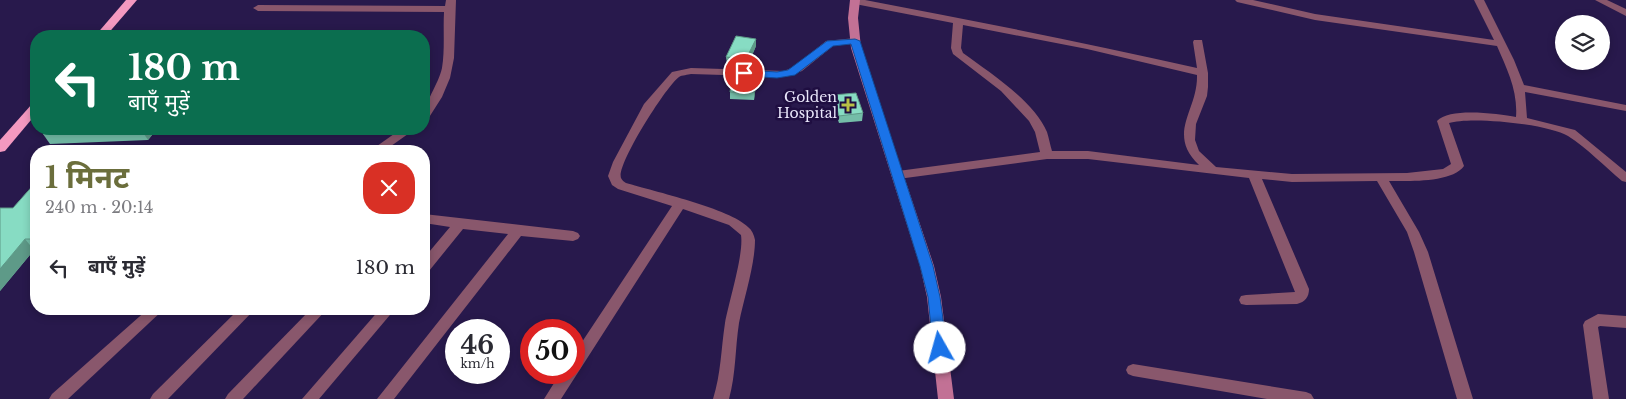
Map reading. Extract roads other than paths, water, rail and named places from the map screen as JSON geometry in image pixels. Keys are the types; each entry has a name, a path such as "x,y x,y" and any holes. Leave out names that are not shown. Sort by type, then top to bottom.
{"highway":[{"path":"105,30 132,0"},
{"path":"0,148 30,115"}],"main road":[{"path":"855,0 852,18 855,41 927,266 934,297 946,399"}],"street":[{"path":"855,0 1087,46 1203,73"},
{"path":"1240,0 1314,17 1501,44"},
{"path":"1479,0 1507,53 1520,88 1523,109 1522,120"},
{"path":"1600,0 1626,13"},
{"path":"258,8 450,4 450,53 447,75 443,88 430,107"},
{"path":"958,20 956,48 958,54 1005,89 1033,119 1041,132 1046,154"},
{"path":"721,399 727,380 732,325 748,240 743,229 734,222 622,186 616,182 614,176 619,162 650,104 676,74 691,71 777,75 791,73 830,43 855,41"},
{"path":"1198,42 1203,73 1202,94 1191,120 1188,135 1190,146 1198,159 1213,171"},
{"path":"1520,88 1626,108"},
{"path":"898,175 1046,154 1088,155 1213,171 1292,178 1380,178 1446,173 1458,166 1443,121 1448,118 1479,117 1522,120 1550,125 1571,133 1626,178"},
{"path":"385,145 400,135"},
{"path":"1246,300 1297,299 1302,294 1302,289 1254,175"},
{"path":"1380,178 1413,232 1421,252 1465,399"},
{"path":"585,349 680,204"},
{"path":"430,220 573,236"},
{"path":"430,260 460,224"},
{"path":"385,399 518,231"},
{"path":"56,399 150,315"},
{"path":"158,399 242,315"},
{"path":"233,399 314,315"},
{"path":"310,399 383,315"},
{"path":"1601,399 1590,325 1598,320 1626,322"},
{"path":"1133,370 1306,399"},
{"path":"552,399 562,384"}],"place":[{"name":"Golden Hospital","path":"848,105"}]}
